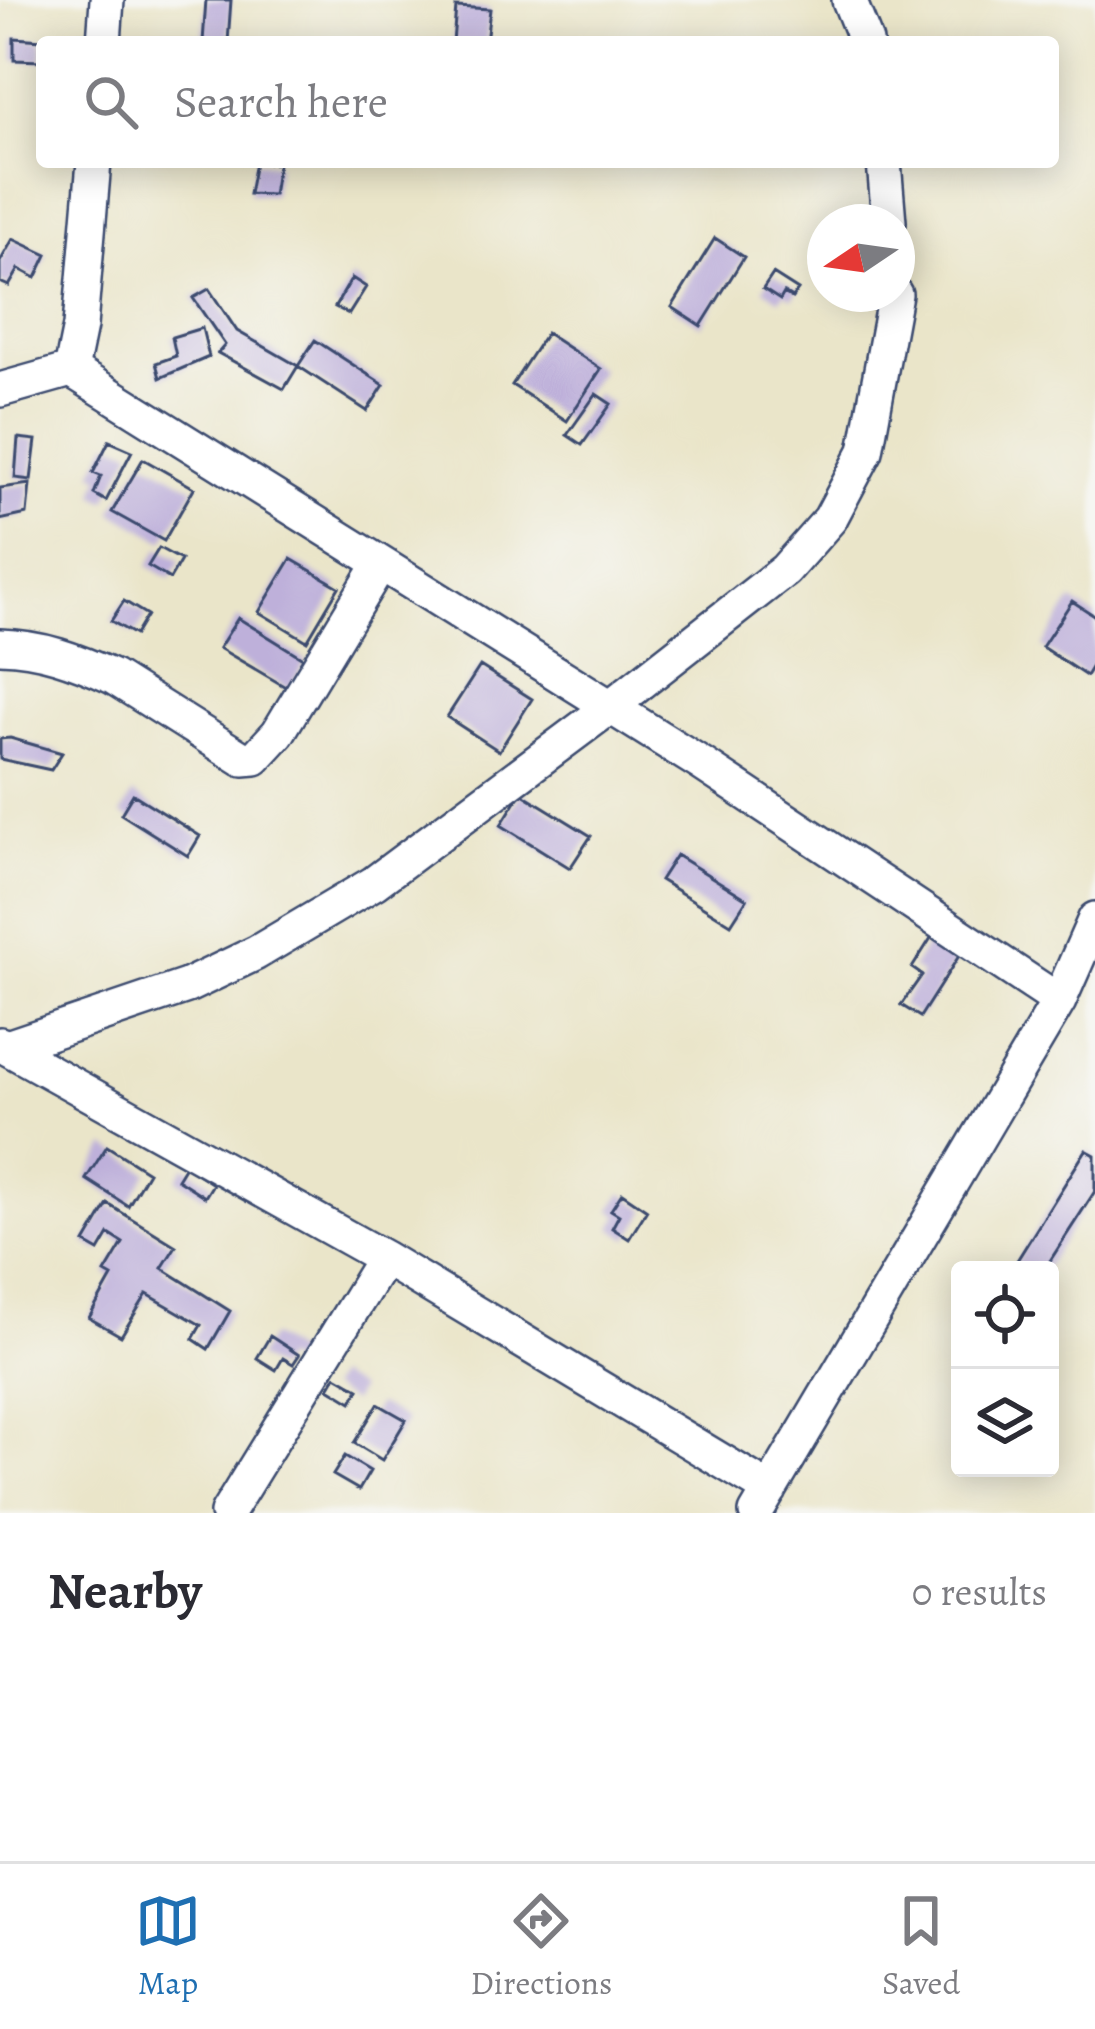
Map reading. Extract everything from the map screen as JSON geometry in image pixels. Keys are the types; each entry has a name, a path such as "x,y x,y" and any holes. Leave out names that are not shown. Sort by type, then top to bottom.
{"street":[{"path":"104,36 107,0"},
{"path":"849,0 864,36"},
{"path":"70,370 80,326 93,168"},
{"path":"884,168 888,204"},
{"path":"5,1045 188,986 256,953 374,883 784,570 830,519 866,451 892,312"},
{"path":"0,390 70,370 610,707 1059,1000"},
{"path":"0,646 51,652 113,677 243,759 255,758 278,733 380,566"},
{"path":"5,1045 384,1258 763,1502 1059,1000 1095,919"},
{"path":"227,1513 384,1258"}],"building":[{"path":"206,0 231,0 228,36 203,36"},
{"path":"456,7 490,9 487,36 454,36"},
{"path":"14,38 36,40 36,61 14,60"},
{"path":"254,168 277,168 273,195 249,194"},
{"path":"715,238 744,257 701,326 672,307"},
{"path":"13,239 47,255 36,278 19,269 9,286 0,282 0,262"},
{"path":"773,274 798,290 792,298 784,293 780,300 763,289"},
{"path":"352,278 366,287 349,314 335,307"},
{"path":"209,289 237,331 298,366 284,389 218,353 225,345 193,298"},
{"path":"202,328 209,357 160,378 156,363 176,356 172,337"},
{"path":"546,333 601,369 567,421 512,385"},
{"path":"315,340 384,385 367,411 298,366"},
{"path":"596,394 611,404 582,445 567,435"},
{"path":"18,438 36,440 31,480 15,478"},
{"path":"109,441 132,451 106,501 94,494 101,476 93,473"},
{"path":"143,459 194,488 164,541 112,512"},
{"path":"30,484 27,514 0,520 0,488"},
{"path":"159,548 181,560 170,579 148,566"},
{"path":"291,559 339,587 307,641 259,612"},
{"path":"124,601 147,615 135,635 111,621"},
{"path":"1072,601 1095,616 1095,661 1086,676 1042,647"},
{"path":"238,618 306,660 289,689 219,648"},
{"path":"480,666 532,699 499,751 447,717"},
{"path":"0,739 62,753 51,770 0,759"},
{"path":"521,793 591,836 570,868 501,825"},
{"path":"133,794 200,836 188,856 121,814"},
{"path":"676,855 747,899 731,924 660,880"},
{"path":"936,930 964,948 920,1017 901,1005 922,975 912,968"},
{"path":"107,1146 148,1172 128,1206 86,1179"},
{"path":"1086,1150 1095,1155 1095,1191 1050,1261 1017,1261"},
{"path":"185,1166 213,1184 205,1197 177,1179"},
{"path":"622,1193 647,1210 629,1239 612,1228 619,1215 611,1210"},
{"path":"108,1204 176,1246 162,1268 230,1311 208,1349 193,1339 201,1325 147,1294 121,1336 89,1318 112,1277 105,1273 123,1243 109,1234 99,1251 85,1243"},
{"path":"270,1336 299,1355 293,1364 283,1358 276,1370 257,1358"},
{"path":"336,1376 359,1389 352,1402 329,1388"},
{"path":"378,1404 406,1420 382,1460 354,1443"},
{"path":"345,1456 370,1471 359,1490 333,1475"}]}
